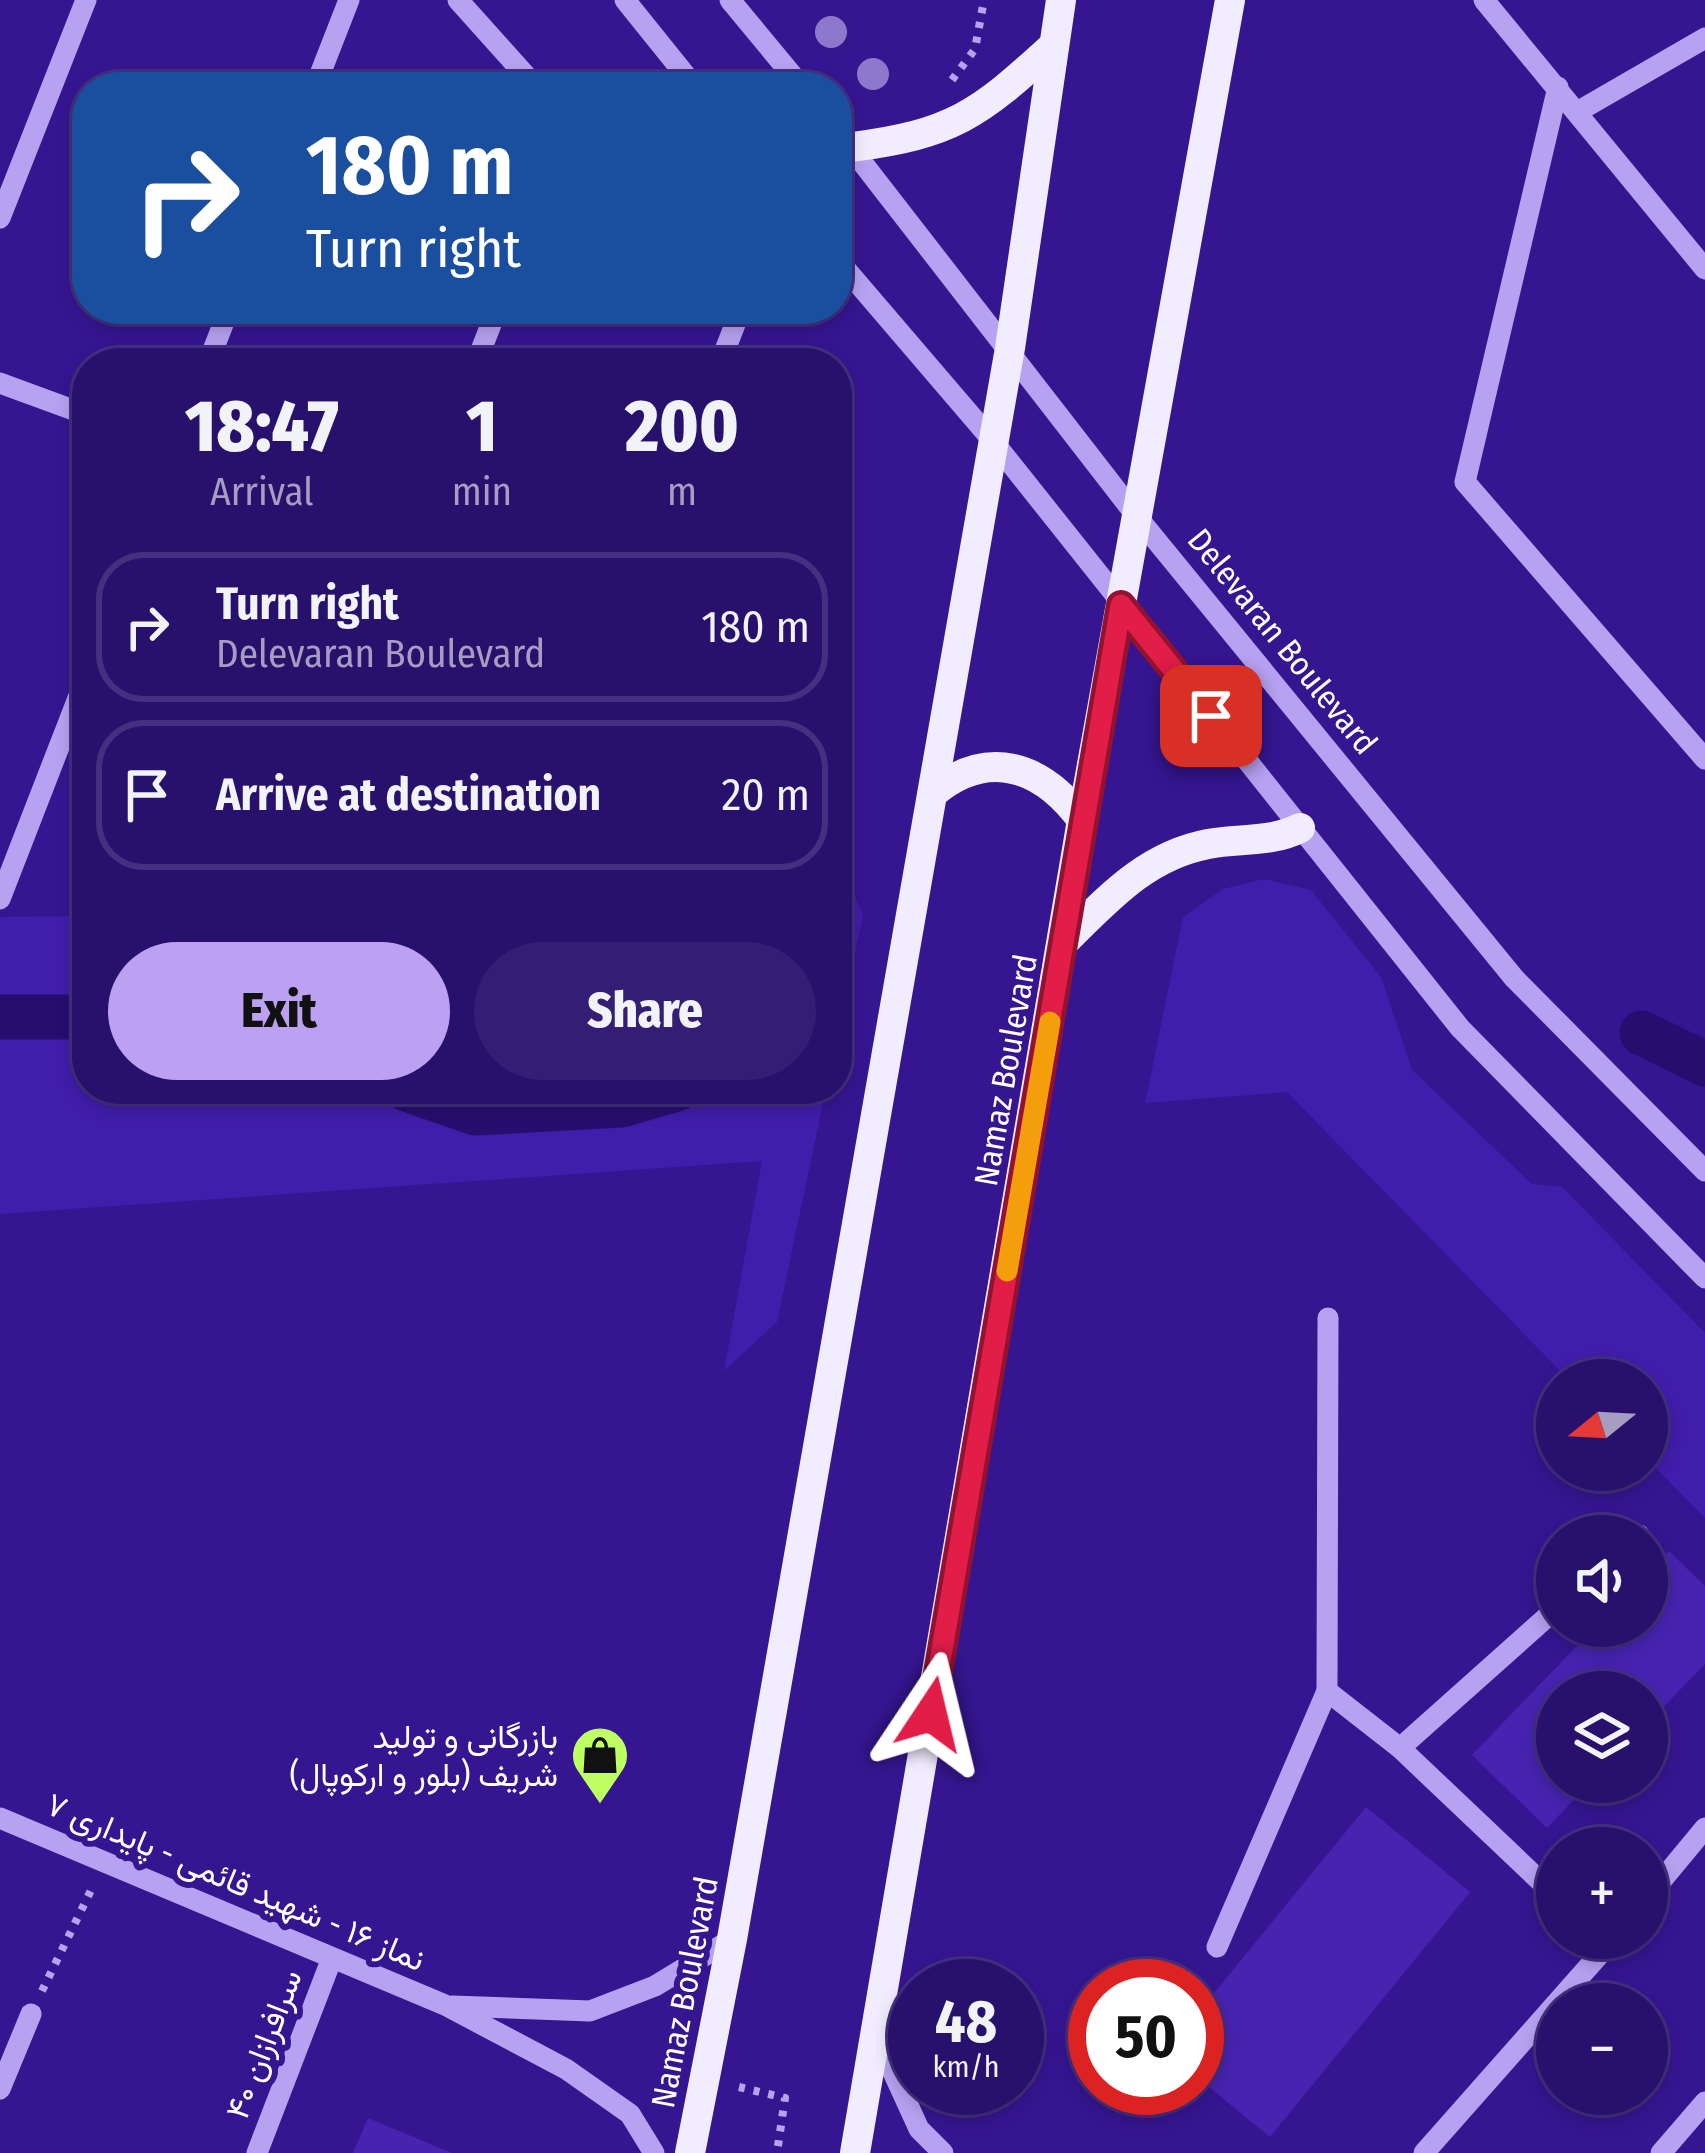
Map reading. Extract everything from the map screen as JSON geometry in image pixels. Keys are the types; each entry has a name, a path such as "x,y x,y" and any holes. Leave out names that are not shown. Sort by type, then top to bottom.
{"main road":[{"name":"Namaz Boulevard","path":"689,2153 732,1940 1010,348 1061,0"},
{"name":"Namaz Boulevard","path":"855,2153 1082,820 1230,0"},
{"path":"852,138 949,129 993,101 1052,48"},
{"path":"933,793 969,770 1012,766 1053,784 1082,820"},
{"path":"1064,944 1123,884 1169,853 1215,842 1279,838 1300,828"}],"street":[{"path":"0,218 86,0"},
{"path":"321,72 349,0"},
{"path":"458,0 523,72"},
{"path":"625,0 683,72"},
{"path":"730,0 790,72"},
{"path":"1489,1 1705,269"},
{"path":"1577,112 1705,38"},
{"path":"1558,88 1465,482 1701,746"},
{"name":"Delevaran Boulevard","path":"852,149 1138,518 1514,978 1705,1171"},
{"path":"852,277 992,440 1460,1028 1705,1278"},
{"path":"0,383 72,410"},
{"path":"0,899 72,714"},
{"path":"1216,1947 1327,1691 1328,1318"},
{"path":"1400,1748 1536,1627"},
{"path":"1327,1691 1400,1748 1536,1877"},
{"name":"نماز ۱۶ - شهید قائمی - پایداری ۷","path":"0,1818 446,2006 566,2069 631,2114 654,2153"},
{"path":"1668,1873 1705,1828"},
{"path":"446,2006 590,2011 655,1985 732,1940"},
{"name":"سرافرازان ۴۰","path":"257,2153 332,1958"},
{"path":"1424,2153 1592,1959"},
{"path":"0,2089 31,2014"},
{"path":"876,2033 919,2129 943,2153"},
{"path":"1661,2153 1705,2102"}],"path":[{"path":"947,86 975,49 985,0"},
{"path":"31,2014 106,1861"},
{"path":"702,2078 785,2098 776,2153"}],"shaded area":[{"path":"1264,879 1311,890 1381,977 1412,1070 1532,1184 1562,1187 1705,1333 1705,1518 1668,1480 1668,1359 1548,1359 1287,1092 1145,1103 1183,917 1223,889"},
{"path":"852,890 863,915 852,967"},
{"path":"72,916 72,1104 823,1104 777,1322 724,1371 762,1161 0,1214 0,917"}],"building":[{"path":"1668,1552 1705,1586 1705,1664 1668,1702 1668,1671 1553,1671 1576,1647 1668,1647"},
{"path":"1536,1688 1536,1803 1571,1803 1546,1827 1472,1755"},
{"path":"1366,1807 1470,1892 1270,2137 1224,2099 1224,1981"},
{"path":"368,2118 452,2153 353,2153"}],"waterway":[{"path":"0,1017 72,1017"},
{"path":"1642,1033 1705,1064"},
{"path":"449,1104 475,1113 625,1104"}],"slow traffic":[{"path":"1007,1271 1050,1022"}],"place":[{"name":"بازرگانی و تولید شریف (بلور و ارکوپال)","path":"600,1806"}],"route":[{"path":"931,1714 1121,605 1211,716"}]}
